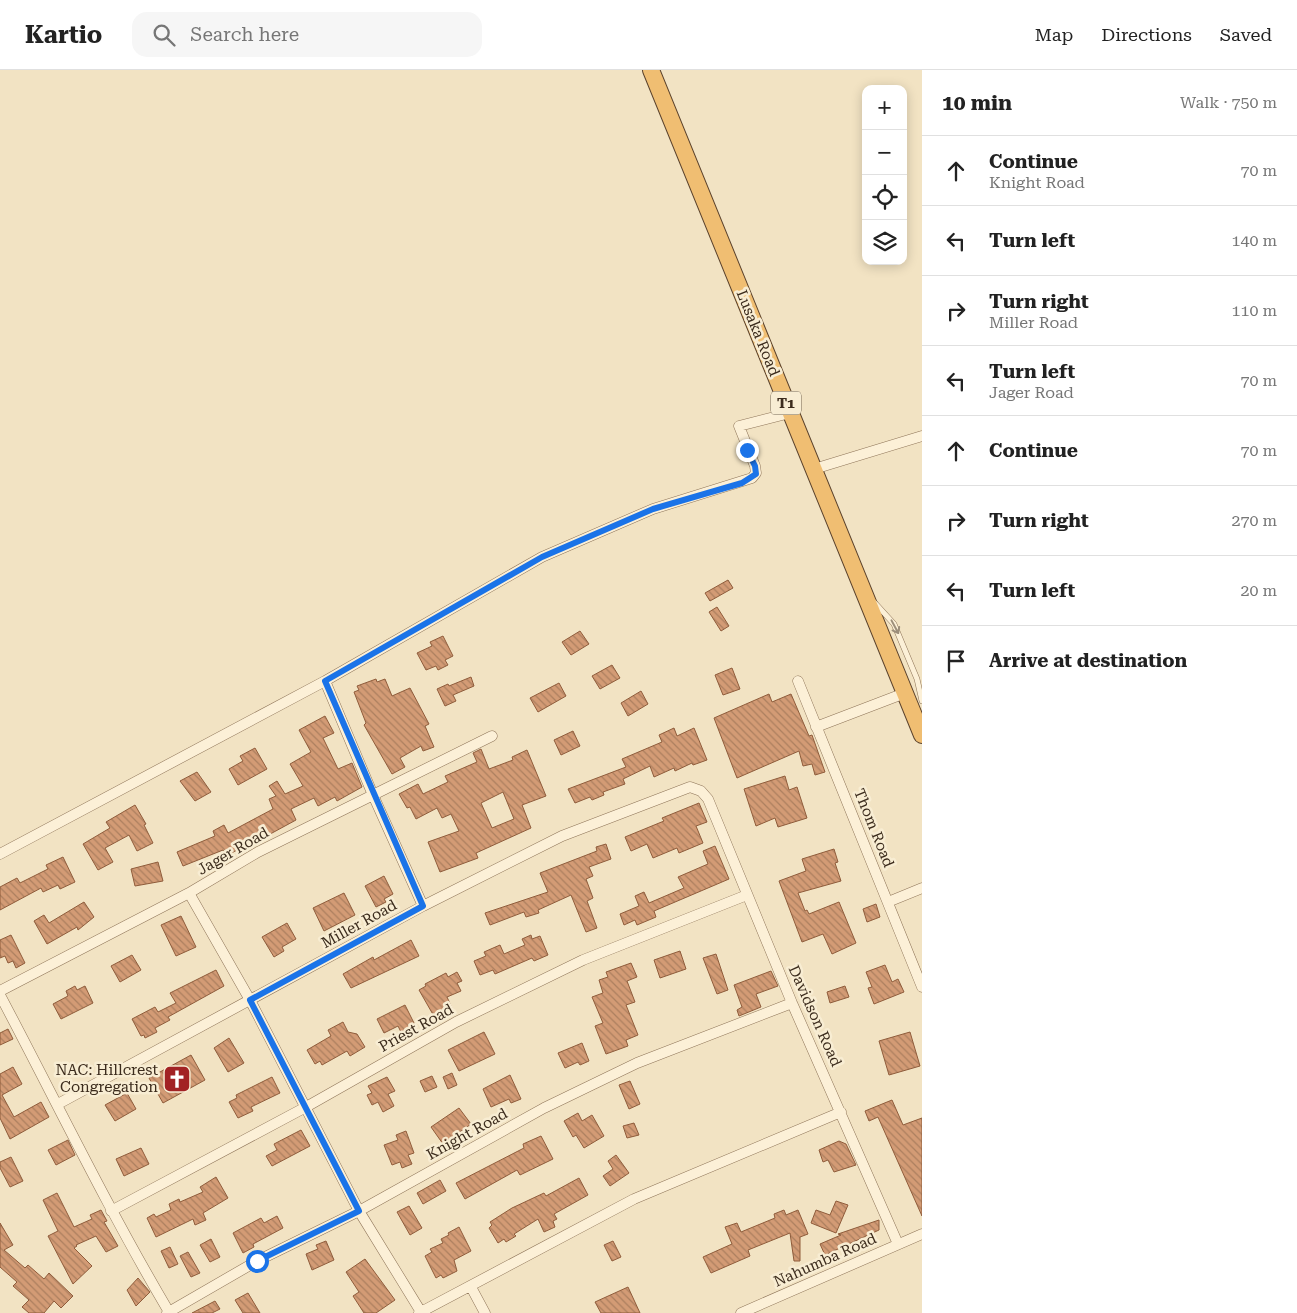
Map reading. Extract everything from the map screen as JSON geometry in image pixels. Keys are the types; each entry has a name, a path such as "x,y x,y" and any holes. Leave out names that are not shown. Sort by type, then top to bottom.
{"highway":[{"name":"Lusaka Road","path":"651,70 922,735"}],"street":[{"path":"0,854 325,681 542,557 653,509 742,483 752,478 756,474 755,466 739,426 790,413"},
{"path":"814,469 922,436"},
{"path":"325,681 373,795 423,906"},
{"name":"Thom Road","path":"798,681 922,987"},
{"path":"816,727 905,692"},
{"name":"Jager Road","path":"0,991 189,894 258,852 492,736"},
{"name":"Miller Road","path":"58,1104 423,906 562,836 690,787 701,791 708,799"},
{"name":"Davidson Road","path":"708,799 792,1003 898,1244"},
{"path":"888,902 922,888"},
{"path":"189,894 250,1000 359,1211 420,1312 634,1199 841,1112"},
{"name":"Priest Road","path":"111,1211 306,1106 456,1022 583,960 747,895"},
{"path":"0,995 58,1104 111,1211 168,1312"},
{"name":"Knight Road","path":"168,1312 257,1261 359,1211 553,1104 637,1063 792,1003"},
{"name":"Nahumba Road","path":"740,1313 922,1234"},
{"path":"470,1287 485,1313"}],"lane":[{"path":"864,590 894,624 917,679 922,700"}],"building":[{"path":"728,580 733,588 710,601 705,593"},
{"path":"717,607 729,626 721,631 709,612"},
{"path":"580,631 589,644 571,655 562,642"},
{"path":"443,636 453,656 445,660 448,665 438,670 436,666 426,670 417,653 432,646 430,642"},
{"path":"612,665 620,678 600,689 592,676"},
{"path":"732,668 740,689 723,695 715,675"},
{"path":"471,677 474,686 453,695 456,701 445,706 437,689"},
{"path":"376,679 377,682 385,679 392,696 410,688 429,724 425,726 434,747 423,751 421,746 400,758 405,767 392,774 364,725 366,723 354,692 359,690 357,686"},
{"path":"559,683 566,696 538,712 530,698"},
{"path":"641,691 648,704 628,716 621,703"},
{"path":"769,694 772,702 791,694 809,736 812,735 825,772 815,775 812,764 803,766 799,751 737,778 714,718"},
{"path":"325,716 334,733 323,738 338,769 352,763 362,787 337,801 335,797 318,806 314,798 291,809 296,820 261,839 259,835 236,847 237,850 226,856 223,850 183,866 177,852 215,836 213,831 224,825 228,833 273,809 269,799 276,796 269,786 277,781 285,794 303,786 290,764 311,752 299,730"},
{"path":"674,728 677,736 694,728 707,760 693,765 692,763 675,771 674,768 654,777 650,766 623,779 625,784 603,792 604,795 592,800 590,797 575,803 568,789 626,767 622,759 662,742 659,735"},
{"path":"573,731 580,746 561,755 554,740"},
{"path":"255,748 267,769 238,785 229,769 243,761 240,756"},
{"path":"481,749 489,769 513,760 512,757 527,750 546,796 522,805 531,828 476,853 478,858 440,872 428,842 459,831 451,814 442,818 437,808 416,819 410,807 407,808 399,794 418,784 423,794 448,782 445,776 477,762 473,753","holes":["503,792 514,819 492,828 481,803"]},
{"path":"197,772 211,792 195,801 180,781"},
{"path":"785,776 789,790 797,787 807,818 778,827 775,818 756,826 744,789"},
{"path":"699,803 707,822 696,826 703,843 679,853 677,848 653,858 647,844 631,851 625,837 664,821 662,818"},
{"path":"135,805 146,824 144,825 153,843 137,851 129,835 105,848 113,862 98,870 83,844 110,828 106,822"},
{"path":"606,844 611,859 589,867 593,876 586,879 593,898 587,901 597,928 586,932 571,895 538,910 539,913 526,917 524,912 490,925 485,913 548,892 540,873 597,851 596,847"},
{"path":"715,846 729,879 654,911 656,917 637,925 635,920 624,925 620,914 639,906 635,896 644,892 649,903 684,888 678,877 708,864 703,851"},
{"path":"834,849 838,862 835,863 841,881 798,893 805,911 807,910 809,914 839,902 856,943 832,954 823,934 802,942 779,881 806,871 802,859"},
{"path":"63,857 75,882 60,889 58,885 43,892 41,888 0,910 0,887 17,878 20,883 48,869 46,865"},
{"path":"158,862 163,881 135,886 131,869"},
{"path":"384,876 393,894 384,899 386,902 376,907 365,886"},
{"path":"344,893 355,915 324,931 313,908"},
{"path":"84,902 94,917 78,930 77,927 47,944 34,921 44,915 49,923"},
{"path":"876,904 880,917 867,922 863,909"},
{"path":"181,916 196,947 176,956 161,925"},
{"path":"287,923 296,939 282,947 284,951 274,957 262,937"},
{"path":"11,935 25,963 16,968 13,961 8,963 5,956 0,958 0,940"},
{"path":"531,935 532,939 540,936 548,955 534,961 532,958 495,974 493,970 480,975 474,961 486,956 484,952 500,945 504,954 525,945 522,939"},
{"path":"411,940 419,956 351,988 343,974 373,957 374,960"},
{"path":"680,951 686,969 660,978 654,960"},
{"path":"716,954 728,990 717,994 703,958"},
{"path":"132,955 141,970 120,982 111,966"},
{"path":"631,963 637,977 627,981 635,1002 626,1005 638,1035 626,1040 628,1046 606,1054 595,1026 603,1023 592,997 603,993 599,980 608,977 606,972"},
{"path":"885,965 892,982 898,979 904,992 874,1004 868,988 872,987 866,972"},
{"path":"216,970 224,986 168,1017 170,1020 155,1028 157,1032 145,1038 144,1035 141,1036 132,1019 155,1007 158,1012 176,1003 170,993"},
{"path":"771,971 778,986 756,994 761,1007 739,1016 737,1010 742,1007 734,985"},
{"path":"457,972 462,981 457,983 461,991 447,997 453,1010 435,1018 419,990 426,986 425,984 446,973 448,977"},
{"path":"75,986 77,990 85,986 93,1003 61,1019 53,1004 68,996 66,991"},
{"path":"845,986 849,997 830,1003 827,992"},
{"path":"405,1005 415,1025 401,1032 398,1026 384,1033 377,1019"},
{"path":"343,1022 348,1032 357,1034 365,1047 350,1056 347,1051 322,1065 320,1061 315,1064 307,1050 331,1036 328,1030"},
{"path":"8,1029 13,1039 0,1045 0,1033"},
{"path":"484,1032 495,1054 459,1071 448,1050"},
{"path":"910,1032 920,1066 889,1075 879,1041"},
{"path":"229,1038 244,1063 228,1072 214,1048"},
{"path":"582,1043 589,1061 580,1065 578,1062 565,1068 558,1053"},
{"name":"NAC: Hillcrest Congregation","path":"191,1055 205,1080 163,1103 149,1078"},
{"path":"13,1067 22,1084 2,1095 14,1117 41,1102 49,1117 10,1139 0,1118 0,1074"},
{"path":"452,1073 457,1085 448,1089 443,1077"},
{"path":"510,1075 521,1099 511,1103 509,1099 491,1107 483,1089"},
{"path":"432,1076 437,1087 425,1092 420,1081"},
{"path":"272,1077 280,1093 251,1107 253,1111 238,1118 229,1102 237,1098 236,1095"},
{"path":"387,1077 395,1091 388,1094 394,1106 383,1112 378,1102 372,1105 367,1095 372,1093 368,1086"},
{"path":"630,1081 640,1104 629,1109 619,1085"},
{"path":"127,1093 136,1109 115,1121 105,1105"},
{"path":"892,1100 903,1125 922,1118 922,1216 878,1117 869,1121 865,1111"},
{"path":"459,1108 471,1124 443,1144 431,1127"},
{"path":"578,1113 582,1121 592,1115 604,1136 584,1148 576,1135 573,1137 564,1121"},
{"path":"634,1123 639,1135 627,1138 623,1126"},
{"path":"301,1130 310,1146 272,1166 266,1156 277,1150 274,1144"},
{"path":"406,1131 414,1153 408,1155 412,1164 402,1168 400,1162 392,1165 384,1145 398,1140 396,1135"},
{"path":"541,1136 553,1159 520,1175 517,1170 465,1199 456,1183 524,1148 523,1144"},
{"path":"68,1140 75,1155 56,1165 48,1150"},
{"path":"839,1141 846,1144 856,1165 834,1172 828,1160 823,1162 819,1150"},
{"path":"141,1148 149,1164 124,1176 116,1159"},
{"path":"616,1155 629,1173 610,1186 603,1176 613,1169 608,1161"},
{"path":"11,1157 23,1181 10,1187 0,1168 0,1162"},
{"path":"216,1177 228,1198 203,1213 206,1220 195,1225 193,1219 156,1237 147,1218 154,1214 156,1217 171,1210 169,1204 179,1199 180,1202 203,1192 200,1187"},
{"path":"579,1178 588,1195 554,1214 557,1219 553,1221 555,1227 544,1232 538,1219 514,1234 516,1236 506,1242 504,1239 498,1243 489,1228 492,1225 490,1222 512,1208 544,1193 546,1196"},
{"path":"440,1180 446,1191 423,1204 417,1193"},
{"path":"57,1193 74,1227 92,1219 90,1215 101,1210 107,1221 104,1222 118,1246 106,1252 96,1236 76,1245 74,1248 92,1266 73,1284 48,1236 58,1231 43,1200"},
{"path":"836,1201 848,1205 836,1233 811,1223 816,1210 830,1215"},
{"path":"409,1206 422,1228 410,1235 397,1212"},
{"path":"784,1210 786,1215 798,1210 808,1234 800,1237 800,1261 794,1261 790,1233 748,1250 750,1256 711,1273 703,1257 732,1244 725,1227 737,1223 741,1232 775,1218 774,1214"},
{"path":"277,1216 283,1228 253,1244 254,1247 243,1253 233,1233 261,1218 264,1223"},
{"path":"879,1220 879,1230 825,1255 820,1244 841,1235 838,1234"},
{"path":"0,1223 13,1245 4,1250 25,1268 28,1265 44,1279 49,1273 73,1296 61,1308 54,1301 44,1313 29,1313 22,1307 29,1300 13,1286 17,1282 0,1267"},
{"path":"459,1227 471,1251 454,1260 457,1271 443,1278 441,1275 436,1278 425,1256 432,1252 430,1249 443,1243 441,1239 449,1235 448,1233"},
{"path":"211,1239 220,1257 210,1262 200,1245"},
{"path":"326,1241 334,1260 312,1270 306,1254 318,1249 316,1245"},
{"path":"613,1241 621,1257 612,1261 604,1245"},
{"path":"170,1247 178,1264 169,1268 161,1251"},
{"path":"188,1252 200,1273 191,1277 180,1256"},
{"path":"365,1259 395,1300 376,1313 364,1313 353,1296 359,1292 346,1272"},
{"path":"138,1278 150,1292 136,1306 127,1290"},
{"path":"628,1287 640,1313 601,1313 595,1302"},
{"path":"248,1293 260,1313 243,1313 235,1300"},
{"path":"215,1301 220,1309 212,1313 192,1313"}],"place":[{"name":"NAC: Hillcrest Congregation","path":"177,1079"}],"route":[{"path":"257,1261 359,1211 250,1000 423,906 373,795 325,681 542,557 653,509 742,483 752,478 756,474 755,466 747,450"}]}
